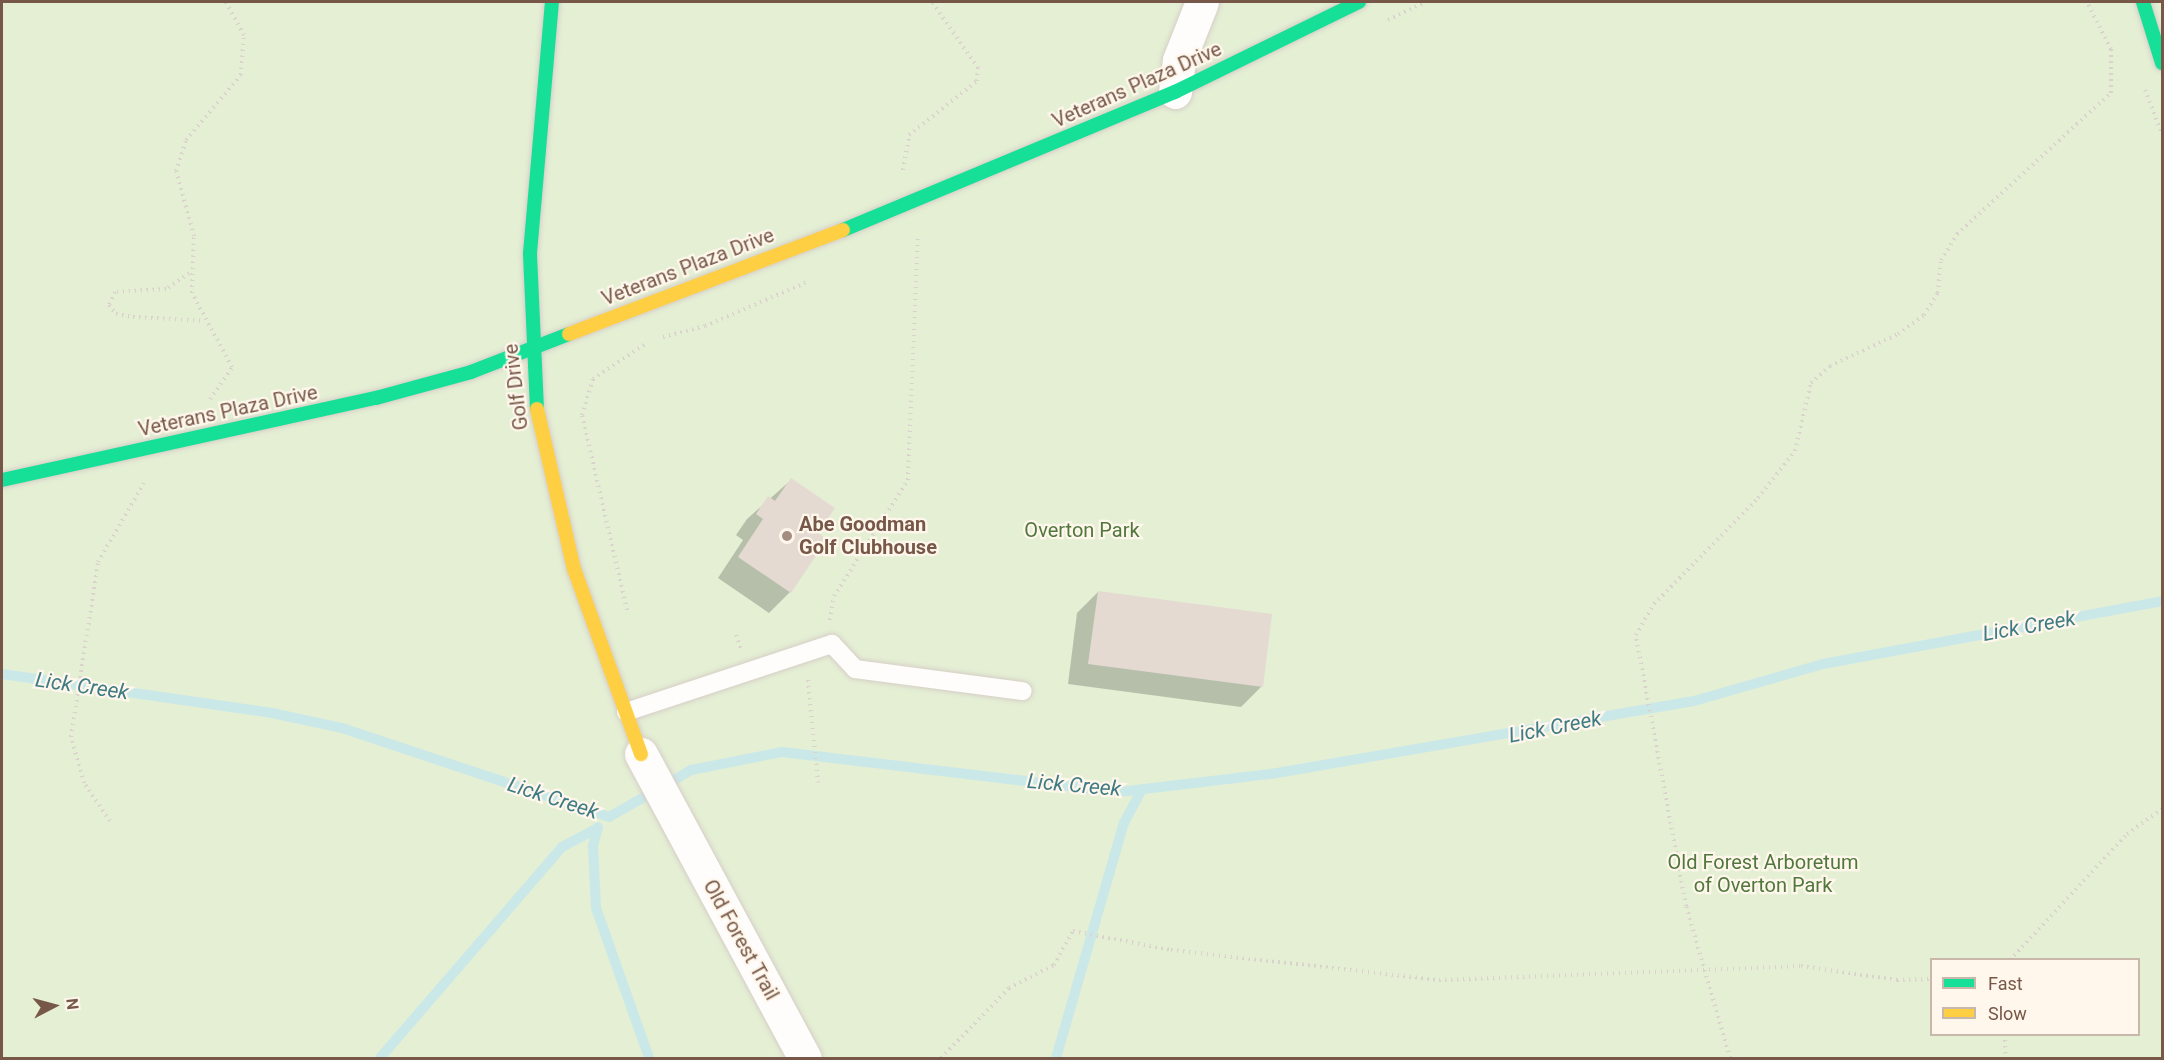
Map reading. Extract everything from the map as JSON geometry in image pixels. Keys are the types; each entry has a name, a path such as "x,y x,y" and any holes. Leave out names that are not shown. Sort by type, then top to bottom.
{"street":[{"name":"Golf Drive","path":"552,2 530,253 529,349 545,454 574,569 641,754"},
{"path":"1175,92 1179,60 1202,2"},
{"name":"Veterans Plaza Drive","path":"2,480 376,398 529,349 912,203 1175,92 1359,2"},
{"path":"2143,2 2163,63"},
{"name":"Old Forest Trail","path":"641,754 805,1059"}],"lane":[{"path":"626,712 832,644 855,669 1023,691"}],"path":[{"path":"205,405 232,367 206,321 189,273 194,236 176,171 179,155 242,75 246,53 238,17 226,2"},
{"path":"904,178 901,160 909,135 977,81 978,68 932,2"},
{"path":"1381,24 1425,2"},
{"path":"1730,1059 1700,970 1642,679 1636,635 1654,604 1758,498 1795,451 1811,383 1830,366 1898,334 1924,315 1938,293 1941,260 1957,234 2111,93 2111,50 2087,2"},
{"path":"832,644 834,596 908,480 917,320 918,231 914,232"},
{"path":"189,273 166,288 115,292 109,305 116,314 133,317 206,321"},
{"path":"629,621 585,440 584,395 593,379 626,353 817,278"},
{"path":"110,821 94,803 74,761 75,714 98,562 151,472"},
{"path":"807,674 818,783"},
{"path":"2012,958 2127,834 2163,809"},
{"path":"941,1059 1010,988 1054,965 1073,931 1098,937 1439,980 1801,966 1897,980 1930,980"},
{"path":"2005,1036 2006,1059"}],"green space":[{"name":"Overton Park","path":"2,2 2162,2 2162,1058 2,1058"}],"building":[{"name":"Abe Goodman Golf Clubhouse","path":"791,478 835,508 818,533 827,539 791,593 738,557 763,519 756,514 768,496 775,501"},
{"path":"1098,591 1272,614 1263,687 1088,664"}],"waterway":[{"name":"Lick Creek","path":"2,674 272,713 342,728 609,817 691,770 782,752 1119,792 1271,774 1694,701 1823,664 2162,601"},
{"path":"1056,1058 1124,823 1142,789"},
{"path":"598,827 593,846 596,908 649,1058"},
{"path":"380,1058 562,847 596,829"}],"traffic: fast":[{"path":"537,409 530,253 552,2"},
{"path":"843,230 1175,92 1359,2"},
{"path":"2143,2 2162,63"},
{"path":"2,480 376,398 471,372 569,334"}],"traffic: slow":[{"path":"569,334 843,230"},
{"path":"537,409 574,569 641,754"}],"place":[{"name":"Abe Goodman Golf Clubhouse","path":"787,536"}],"park label":[{"name":"Old Forest Arboretum of Overton Park","path":"1763,874"}]}
